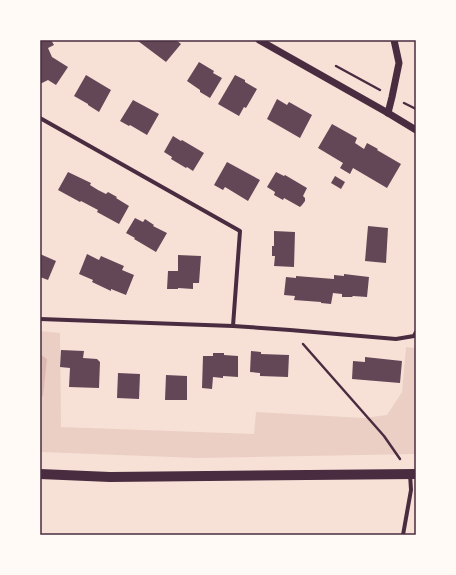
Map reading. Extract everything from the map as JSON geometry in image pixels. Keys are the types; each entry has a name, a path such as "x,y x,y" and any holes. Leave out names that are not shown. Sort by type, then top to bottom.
{"main road":[{"path":"40,474 110,477 413,474"}],"street":[{"path":"259,40 416,130"},
{"path":"388,113 399,63 394,40"},
{"path":"40,118 240,231 233,326"},
{"path":"40,319 233,326 396,339 414,336 416,332"},
{"path":"403,535 413,474"}],"path":[{"path":"290,330 384,436 413,474"}],"shaded area":[{"path":"40,331 60,333 61,427 254,434 256,412 364,418 387,415 402,392 406,347 416,348 416,454 197,458 40,452"},
{"path":"40,354 47,359 43,396 40,398"}],"building":[{"path":"40,40 51,40 54,45 48,48 52,57 68,67 56,85 48,80 40,84"},
{"path":"176,40 181,44 166,62 138,41"},
{"path":"199,62 222,78 210,98 187,81"},
{"path":"86,75 111,90 99,112 74,96"},
{"path":"235,75 257,89 246,108 244,107 239,116 218,104"},
{"path":"277,99 287,105 289,102 312,115 300,138 267,119"},
{"path":"133,100 159,114 147,135 120,121"},
{"path":"332,124 357,138 355,143 364,149 367,143 401,164 387,188 353,168 350,174 340,168 343,163 318,148"},
{"path":"173,136 204,153 193,171 171,159 172,157 164,152"},
{"path":"227,162 260,180 248,201 225,187 223,190 214,185"},
{"path":"68,172 91,183 90,185 98,190 106,194 108,192 117,197 116,198 129,206 119,224 97,212 98,210 58,190"},
{"path":"276,172 284,176 285,175 307,188 303,196 305,201 300,207 284,198 283,200 274,195 275,192 267,187"},
{"path":"335,176 345,182 341,189 331,183"},
{"path":"135,218 143,222 145,219 154,225 153,226 167,233 156,252 126,233"},
{"path":"368,226 388,228 386,263 365,261"},
{"path":"274,231 295,232 294,267 274,266 275,256 272,256 272,246 274,246"},
{"path":"40,254 56,261 48,280 40,277"},
{"path":"87,254 99,260 101,256 124,266 122,270 134,275 126,295 111,289 111,291 92,282 93,280 79,274"},
{"path":"178,255 201,256 199,283 193,283 193,289 167,289 168,271 178,271"},
{"path":"344,274 369,277 367,297 342,297 342,294 333,293 331,304 294,300 295,296 284,295 286,277 296,278 296,276 334,279 334,275 344,276"},
{"path":"61,350 84,351 83,358 97,359 100,362 99,388 69,387 70,368 60,367"},
{"path":"251,351 261,352 261,354 289,355 288,377 260,376 260,373 250,372"},
{"path":"213,353 224,353 224,355 238,356 238,377 213,377 212,389 202,388 203,356 213,356"},
{"path":"365,357 402,361 400,383 352,379 353,361 365,362"},
{"path":"118,373 140,374 139,399 117,398"},
{"path":"166,375 187,376 187,400 165,400"}]}
